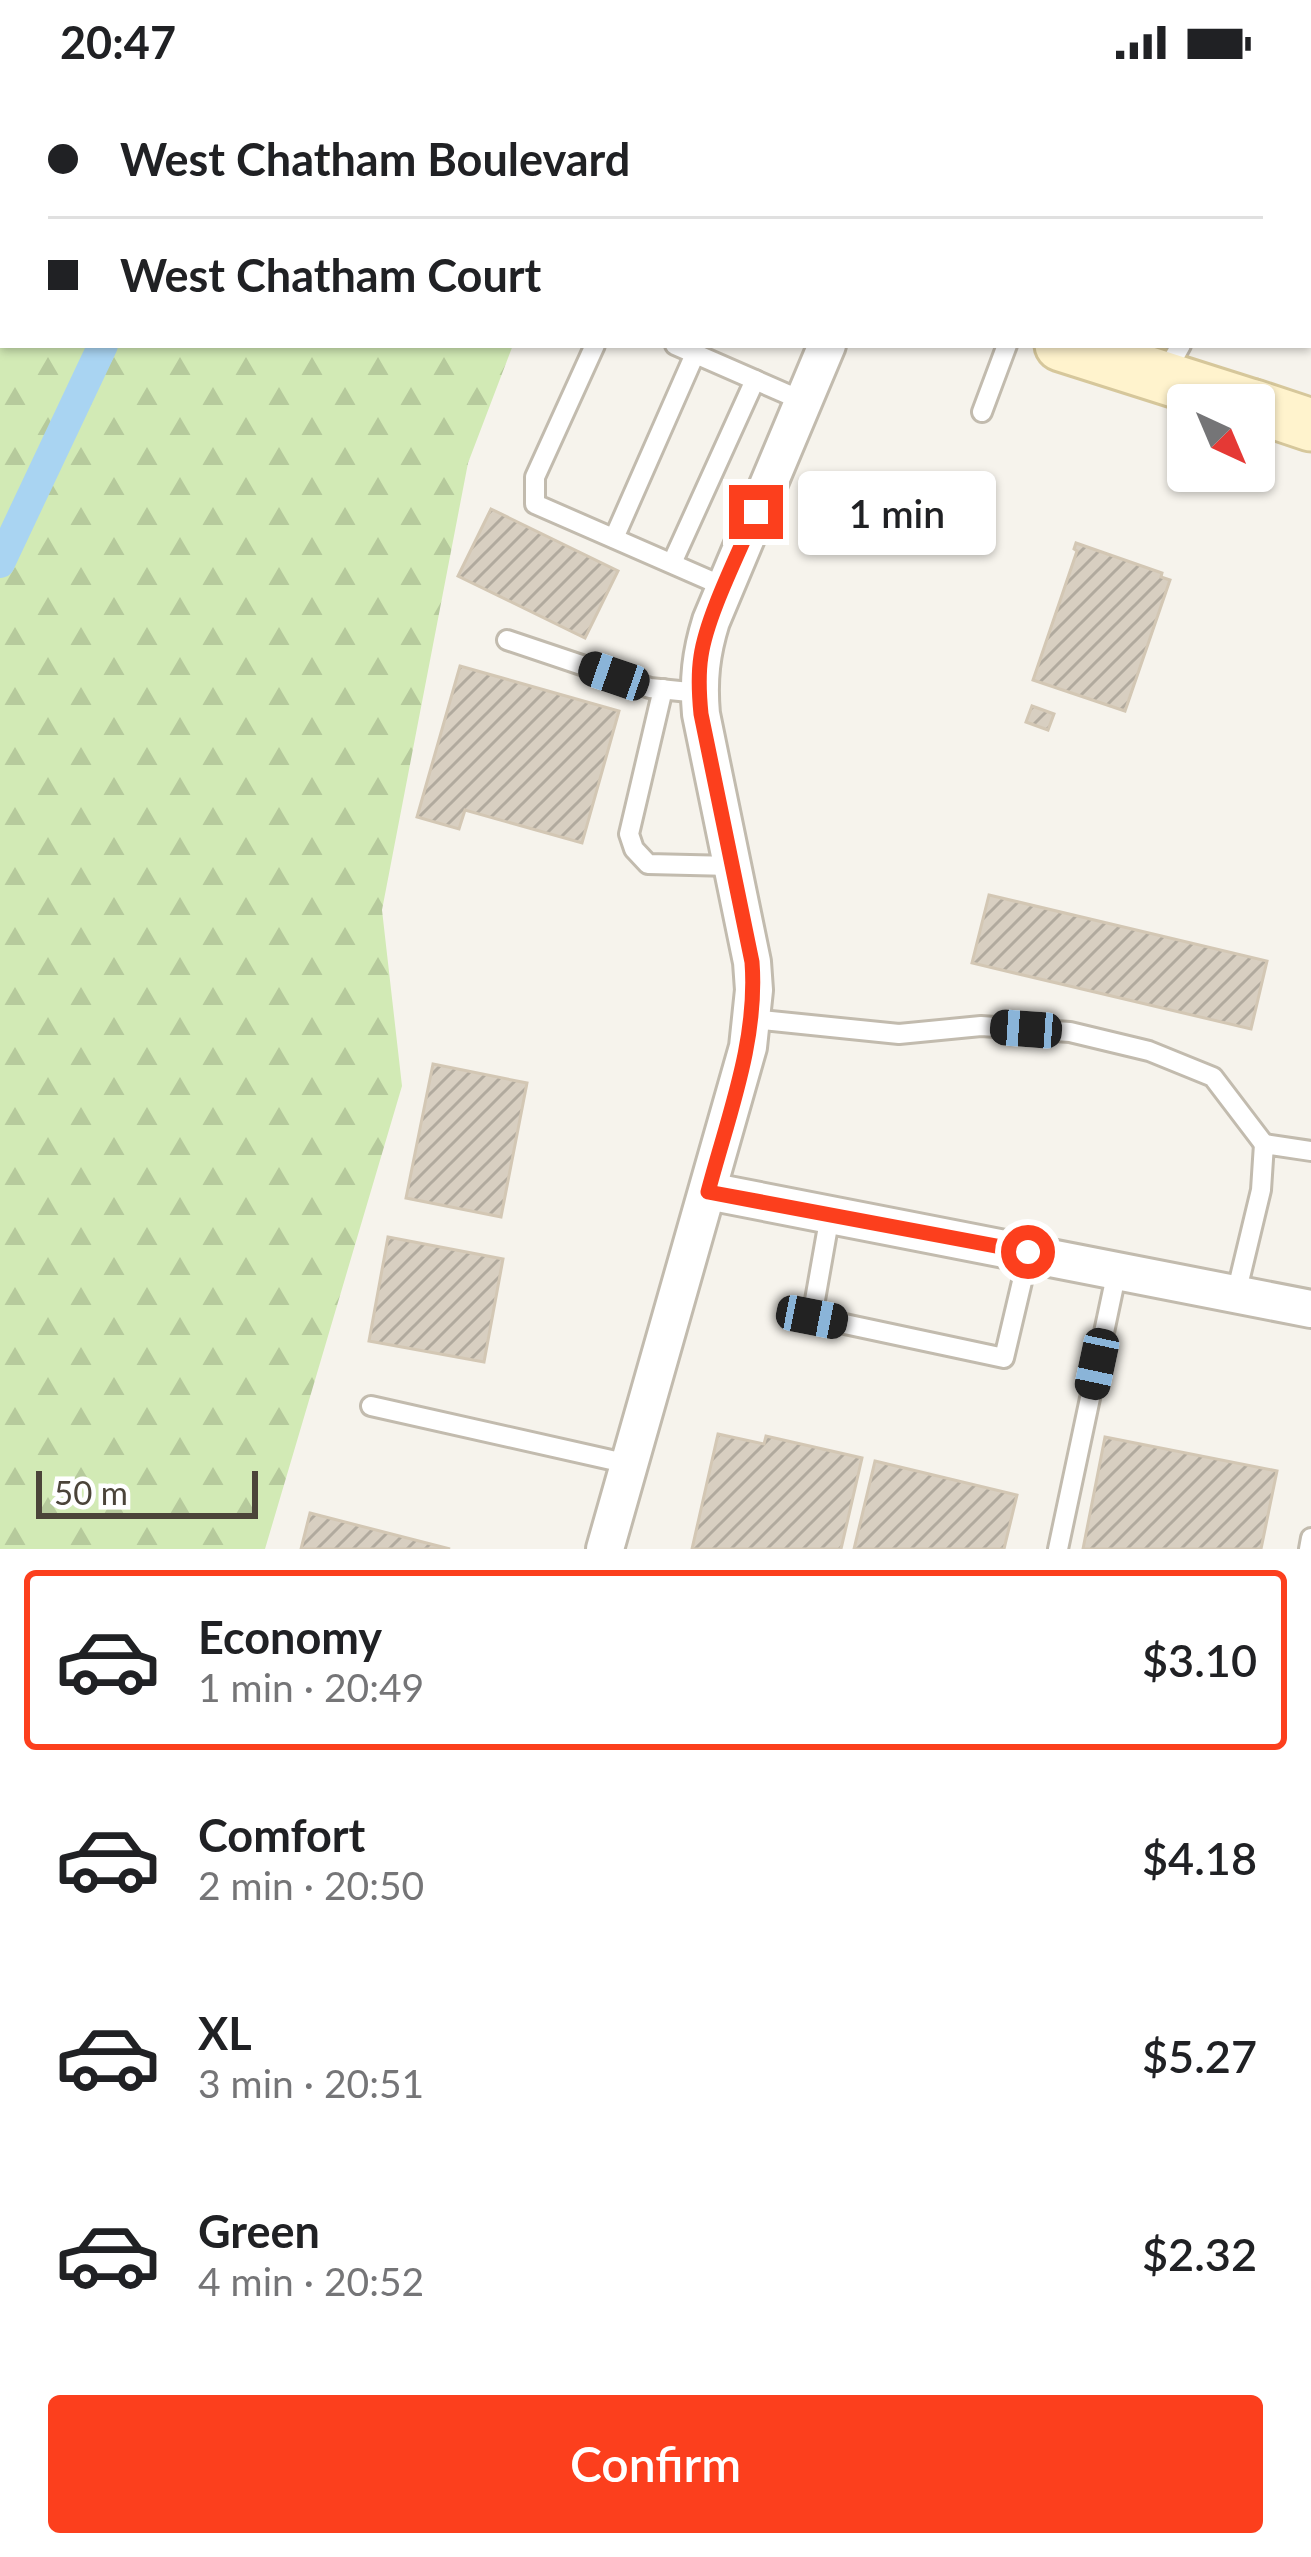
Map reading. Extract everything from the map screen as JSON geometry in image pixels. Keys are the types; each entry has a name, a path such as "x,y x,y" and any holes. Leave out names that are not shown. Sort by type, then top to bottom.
{"main road":[{"path":"1081,348 1172,361 1213,384"},
{"path":"1275,413 1311,424"}],"street":[{"path":"605,1549 708,1192 752,1019 752,962 701,714 701,652 825,348"},
{"path":"708,1192 1311,1309"}],"lane":[{"path":"594,348 536,477 535,504 725,586"},
{"path":"682,348 803,401"},
{"path":"982,412 1006,348"},
{"path":"614,538 695,354"},
{"path":"672,563 755,380"},
{"path":"507,640 650,688 699,693"},
{"path":"662,689 629,834 634,850 648,864 732,866"},
{"path":"752,1019 899,1034 981,1026 1070,1033 1149,1051 1213,1077 1264,1144 1262,1190 1236,1294"},
{"path":"1264,1144 1311,1151"},
{"path":"830,1215 812,1317 1004,1358 1028,1252"},
{"path":"1058,1549 1117,1271"},
{"path":"371,1406 629,1464"},
{"path":"1309,1549 1311,1538"}],"green space":[{"path":"0,348 512,348 468,463 382,910 402,1086 265,1549 0,1549"}],"building":[{"path":"491,509 618,571 585,638 458,576"},
{"path":"1076,543 1170,580 1125,711 1033,680"},
{"path":"460,666 619,711 582,843 465,810 459,829 417,817"},
{"path":"1032,706 1054,714 1048,730 1026,722"},
{"path":"989,895 1267,961 1251,1029 972,963"},
{"path":"433,1064 527,1083 501,1217 406,1198"},
{"path":"388,1237 503,1259 484,1362 369,1341"},
{"path":"718,1434 764,1444 766,1436 862,1458 841,1549 692,1549"},
{"path":"1105,1437 1277,1471 1261,1549 1083,1549"},
{"path":"875,1461 1017,1495 1004,1549 854,1549"},
{"path":"310,1513 450,1549 301,1549"}],"waterway":[{"path":"0,563 102,348"}],"route":[{"path":"756,512 701,652 701,714 754,990 748,1047 708,1192 1028,1252"}]}
